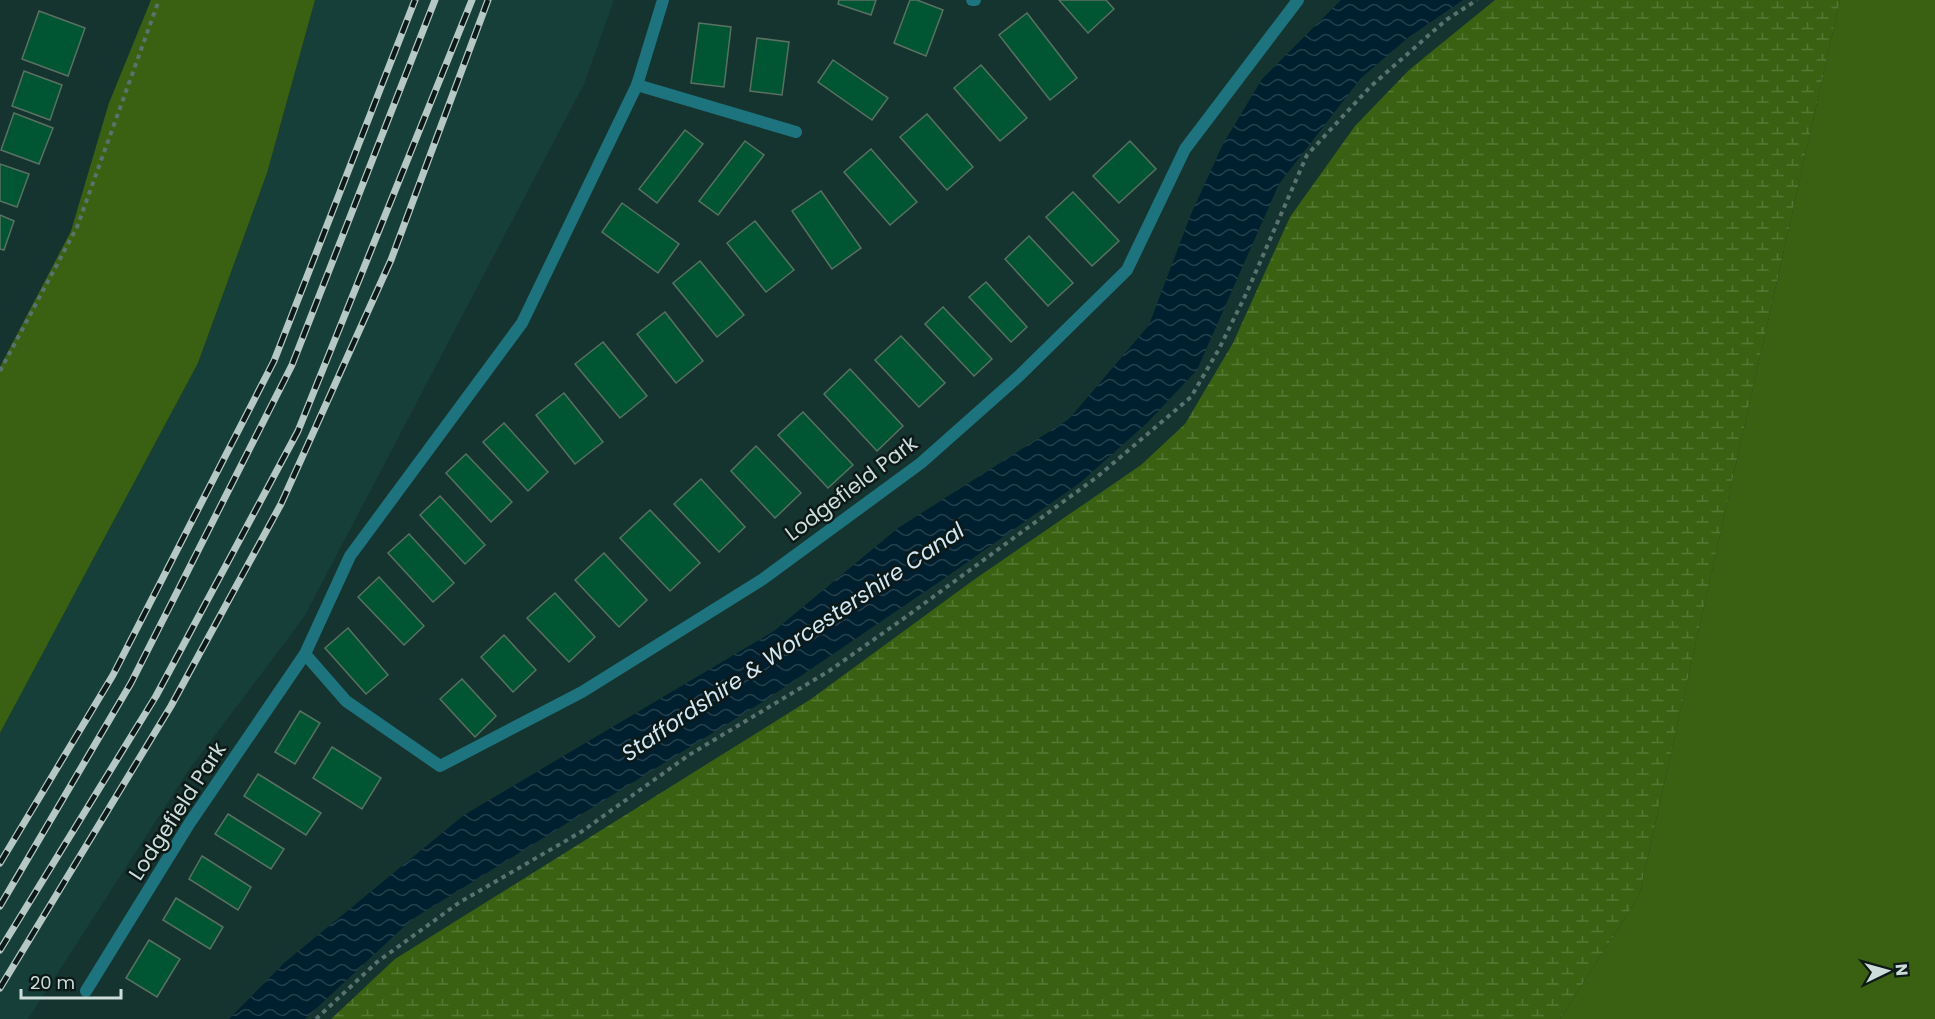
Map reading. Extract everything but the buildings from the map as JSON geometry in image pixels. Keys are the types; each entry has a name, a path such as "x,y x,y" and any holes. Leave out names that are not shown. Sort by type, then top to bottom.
{"street":[{"name":"Lodgefield Park","path":"86,992 189,824 305,654 350,556 522,323 637,85 663,0"},
{"name":"Lodgefield Park","path":"305,654 346,700 440,766 582,692 763,579 921,463 1019,376 1127,270 1185,149 1298,0"},
{"path":"637,85 796,132"}],"path":[{"path":"0,371 77,227 159,0"},
{"path":"316,1019 377,962 460,902 581,832 689,755 829,671 903,619 1097,477 1191,397 1219,350 1247,292 1307,155 1370,87 1446,20 1477,0"}],"shaded area":[{"path":"315,0 614,0 584,84 304,617 188,771 28,1019 0,1019 0,733 198,363 267,173"}],"green space":[{"path":"151,0 315,0 267,173 198,363 0,733 0,367 71,231 109,103"},
{"path":"1495,0 1840,0 1639,896 1560,1019 331,1019 395,959 811,699 975,579 1141,465 1185,424 1233,343 1290,217 1355,126 1409,70"},
{"path":"1840,0 1935,0 1935,1019 1560,1019 1639,896"}],"water":[{"name":"Staffordshire & Worcestershire Canal","path":"1341,0 1463,0 1409,37 1361,78 1279,184 1197,370 1147,423 1081,482 764,701 411,920 305,1019 229,1019 284,963 464,815 774,631 898,528 1069,419 1149,325 1191,214 1223,144 1262,79"}],"railway":[{"path":"0,863 113,675 274,361 415,0"},
{"path":"0,906 131,683 292,365 435,0"},
{"path":"0,950 156,696 298,431 472,0"},
{"path":"0,988 171,706 281,504 391,260 488,0"}]}
